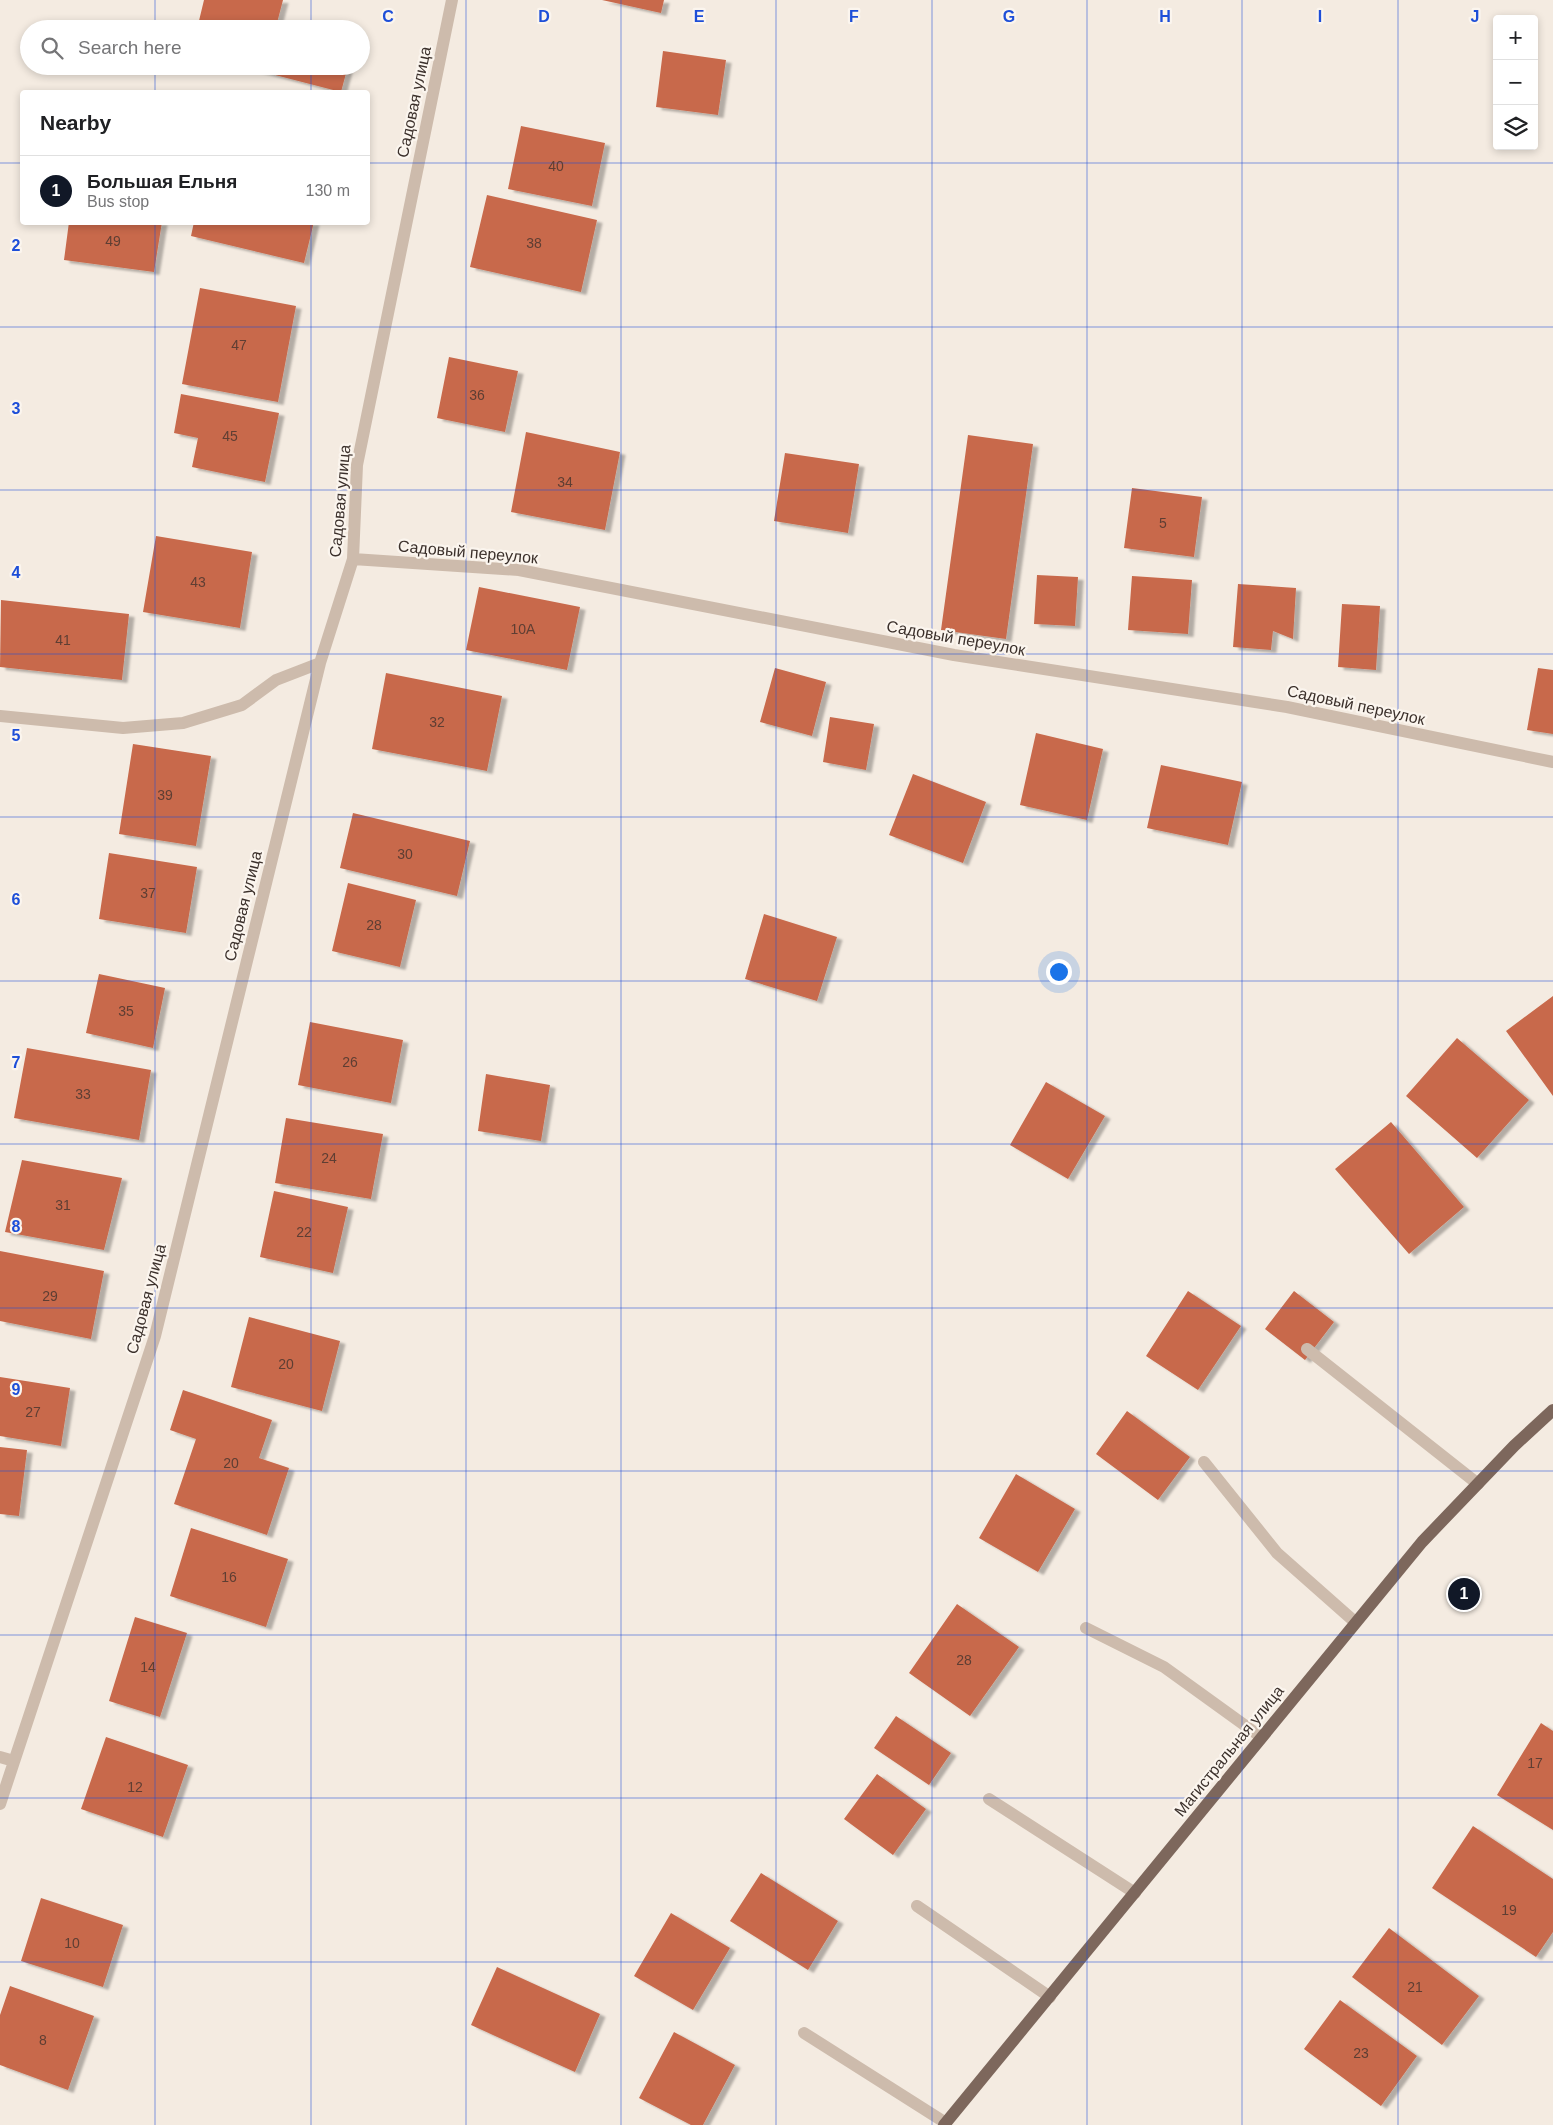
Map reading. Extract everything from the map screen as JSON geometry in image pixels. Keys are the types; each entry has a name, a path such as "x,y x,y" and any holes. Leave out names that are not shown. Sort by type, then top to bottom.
{"main road":[{"name":"Магистральная улица","path":"945,2124 1422,1542 1553,1410"}],"street":[{"name":"Садовая улица","path":"0,1804 155,1336 320,663 353,559 357,466 452,0"},
{"name":"Садовый переулок","path":"353,559 519,570 954,655 1287,707 1553,762"},
{"path":"0,716 123,728 183,724 242,704 276,680 320,663"},
{"path":"1307,1349 1478,1484"},
{"path":"1204,1462 1277,1553 1355,1622"},
{"path":"1086,1628 1164,1667 1261,1737"},
{"path":"0,1757 14,1761"},
{"path":"989,1799 1135,1893"},
{"path":"917,1906 1050,1997"},
{"path":"804,2033 945,2124"}],"building":[{"path":"204,0 283,0 278,20 199,20"},
{"path":"602,0 664,0 661,13"},
{"path":"663,51 726,60 718,115 656,107"},
{"path":"275,75 346,75 342,90 333,90"},
{"path":"521,126 605,143 592,206 508,189"},
{"path":"487,195 597,220 581,292 470,267"},
{"path":"69,225 162,225 154,272 64,260"},
{"path":"193,225 313,225 304,263 191,236"},
{"path":"200,288 296,306 278,402 182,384"},
{"path":"449,357 518,371 505,432 437,418"},
{"path":"181,394 279,413 265,482 192,467 198,438 174,433"},
{"path":"526,432 620,452 605,530 511,512"},
{"path":"968,435 1033,444 1006,639 941,630"},
{"path":"785,453 859,464 848,533 774,521"},
{"path":"1132,488 1202,497 1194,557 1124,548"},
{"path":"156,536 252,552 240,628 143,612"},
{"path":"1037,575 1078,577 1075,626 1034,624"},
{"path":"1132,576 1192,580 1188,634 1128,630"},
{"path":"1238,584 1296,588 1293,639 1273,631 1271,650 1233,647"},
{"path":"479,587 580,607 567,670 466,650"},
{"path":"1,600 129,614 122,680 0,667"},
{"path":"1342,604 1380,606 1376,670 1338,667"},
{"path":"775,668 826,682 812,736 760,722"},
{"path":"1538,668 1553,670 1553,734 1527,730"},
{"path":"386,673 502,696 487,771 372,749"},
{"path":"830,717 874,724 866,770 823,762"},
{"path":"1036,733 1103,749 1087,820 1020,805"},
{"path":"133,744 211,756 196,846 119,834"},
{"path":"1161,765 1242,782 1228,845 1147,828"},
{"path":"913,774 986,802 963,863 889,835"},
{"path":"353,813 470,841 457,896 340,868"},
{"path":"109,853 197,867 186,933 99,919"},
{"path":"348,883 416,900 400,967 332,951"},
{"path":"764,914 837,937 817,1001 745,979"},
{"path":"99,974 165,988 153,1048 86,1033"},
{"path":"1553,996 1553,1096 1506,1031"},
{"path":"310,1022 403,1040 391,1103 298,1085"},
{"path":"1457,1038 1529,1100 1477,1158 1406,1096"},
{"path":"27,1048 151,1070 139,1140 14,1118"},
{"path":"486,1074 550,1085 541,1141 478,1131"},
{"path":"1046,1082 1105,1116 1068,1179 1010,1145"},
{"path":"286,1118 383,1134 371,1199 275,1183"},
{"path":"1391,1122 1464,1207 1409,1254 1335,1169"},
{"path":"22,1160 122,1178 104,1250 5,1232"},
{"path":"274,1191 348,1207 333,1273 260,1257"},
{"path":"0,1251 104,1271 91,1339 0,1321"},
{"path":"1188,1291 1241,1326 1198,1390 1146,1356"},
{"path":"1294,1291 1334,1322 1305,1360 1265,1329"},
{"path":"249,1317 340,1341 322,1411 231,1387"},
{"path":"0,1377 70,1388 61,1446 0,1436"},
{"path":"183,1390 272,1420 259,1458 289,1468 267,1535 174,1504 196,1439 170,1430"},
{"path":"1127,1411 1190,1457 1158,1500 1096,1454"},
{"path":"0,1447 27,1450 19,1516 0,1514"},
{"path":"1016,1474 1075,1509 1038,1572 979,1538"},
{"path":"191,1528 288,1559 266,1627 170,1596"},
{"path":"957,1604 1019,1647 970,1716 909,1673"},
{"path":"135,1617 187,1633 160,1717 109,1701"},
{"path":"896,1716 951,1753 929,1785 874,1748"},
{"path":"1541,1723 1553,1731 1553,1830 1497,1795"},
{"path":"106,1737 188,1765 163,1837 81,1809"},
{"path":"877,1774 926,1809 893,1855 844,1819"},
{"path":"1473,1826 1553,1879 1553,1932 1536,1957 1432,1888"},
{"path":"761,1873 838,1921 808,1970 730,1921"},
{"path":"41,1898 123,1925 103,1987 21,1961"},
{"path":"671,1913 730,1948 693,2010 634,1976"},
{"path":"1389,1928 1479,1996 1442,2045 1352,1977"},
{"path":"497,1967 600,2014 575,2072 471,2025"},
{"path":"10,1986 94,2016 68,2090 0,2065 0,2015"},
{"path":"1340,2000 1417,2056 1381,2106 1304,2049"},
{"path":"674,2032 735,2065 703,2125 691,2125 639,2098"}],"place":[{"name":"Большая Ельня","path":"1464,1594"}]}
